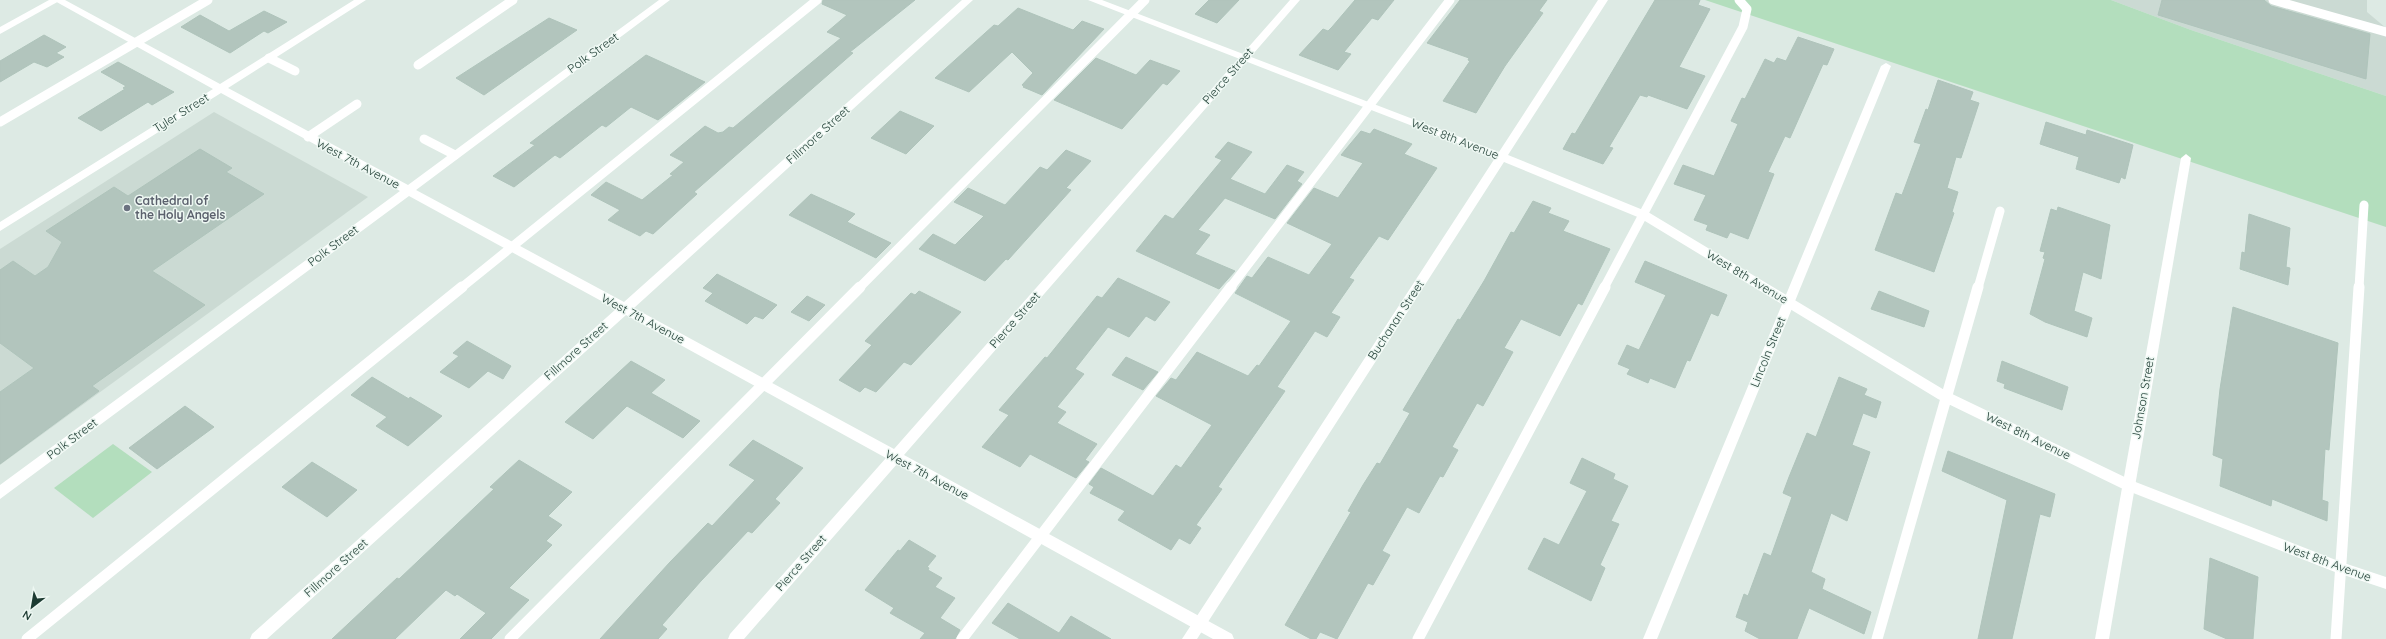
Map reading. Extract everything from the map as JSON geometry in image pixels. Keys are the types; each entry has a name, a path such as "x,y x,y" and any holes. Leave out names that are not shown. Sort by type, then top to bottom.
{"street":[{"path":"0,31 57,0"},
{"name":"West 7th Avenue","path":"57,0 764,384 1227,639"},
{"name":"Tyler Street","path":"0,227 361,0"},
{"name":"Polk Street","path":"0,493 665,0"},
{"name":"Fillmore Street","path":"257,639 968,0"},
{"name":"West 8th Avenue","path":"1093,0 1502,157 1644,215 1947,397 2128,485 2340,568 2386,583"},
{"name":"Pierce Street","path":"735,639 1295,0"},
{"name":"Buchanan Street","path":"1189,639 1603,0"},
{"name":"Lincoln Street","path":"1650,639 1886,66"},
{"name":"Johnson Street","path":"2102,639 2186,158"}],"lane":[{"path":"0,122 208,0"},
{"path":"418,65 513,0"},
{"path":"27,639 817,0"},
{"path":"510,639 1145,0"},
{"path":"962,639 1450,0"},
{"path":"1418,639 1743,27 1748,14 1747,7 1739,0"},
{"path":"2273,0 2386,32"},
{"path":"269,58 295,71"},
{"path":"308,137 357,104"},
{"path":"424,139 455,155"},
{"path":"2336,639 2364,206"},
{"path":"1877,639 2000,211"}],"shaded area":[{"path":"2111,0 2367,0 2367,12 2386,28 2386,96 2191,30"},
{"path":"214,112 368,197 0,465 0,249"}],"green space":[{"path":"1705,0 2111,0 2191,30 2386,96 2386,227"},
{"path":"113,444 152,472 93,518 54,488"}],"building":[{"path":"823,0 915,0 850,52 853,53 694,192 697,194 653,234 646,231 640,236 608,220 620,210 591,195 606,182 642,200 673,175 670,174 684,162 670,155 705,126 718,133 723,132 729,127 733,128 841,38 827,32 847,15 822,4"},
{"path":"1209,0 1239,0 1217,23 1195,14"},
{"path":"1355,0 1394,0 1378,20 1372,18 1344,52 1351,54 1338,70 1299,55 1323,29 1328,31"},
{"path":"1460,0 1547,0 1539,11 1543,13 1505,66 1476,113 1443,101 1470,61 1468,60 1469,58 1427,43"},
{"path":"1655,0 1700,0 1698,5 1710,9 1679,67 1705,76 1687,109 1648,95 1647,97 1640,95 1609,147 1613,148 1603,164 1563,149 1572,133 1575,134"},
{"path":"2162,0 2264,0 2271,6 2370,34 2366,79 2158,15"},
{"path":"1018,8 1073,30 1082,21 1104,29 1042,95 1023,87 1024,86 1022,85 1033,73 1012,52 969,92 935,78 994,25 998,26"},
{"path":"264,11 287,22 268,33 264,31 230,53 181,27 200,15 229,31"},
{"path":"549,18 577,30 484,95 456,78"},
{"path":"44,35 66,47 56,53 64,57 47,67 34,62 0,82 0,61"},
{"path":"1798,37 1834,49 1827,65 1823,64 1790,138 1785,136 1768,172 1774,174 1748,239 1730,232 1727,238 1706,230 1708,225 1694,220 1706,195 1674,184 1683,165 1714,176 1738,124 1731,121 1742,98 1745,99 1765,59 1774,63 1777,58 1786,61"},
{"path":"646,55 705,82 658,120 631,107 606,127 602,125 560,158 555,155 514,187 493,176 535,145 530,143"},
{"path":"1096,58 1136,75 1150,60 1180,71 1167,85 1163,83 1122,129 1054,100"},
{"path":"118,62 174,92 152,105 148,102 101,131 78,118 125,89 123,88 126,86 101,72"},
{"path":"1938,80 1973,92 1970,100 1979,103 1961,158 1956,157 1947,188 1958,192 1952,212 1954,213 1934,272 1875,250 1896,193 1902,195 1921,144 1914,142 1926,109 1928,110"},
{"path":"900,111 934,126 906,154 871,138"},
{"path":"2046,122 2086,135 2087,130 2133,145 2125,179 2121,177 2119,183 2076,169 2079,157 2040,144"},
{"path":"1374,129 1412,144 1404,154 1437,168 1388,240 1379,236 1349,278 1354,280 1331,313 1340,317 1327,337 1315,331 1277,387 1285,391 1218,487 1222,489 1196,525 1201,528 1190,544 1179,538 1171,550 1118,520 1125,511 1090,493 1094,487 1089,484 1101,468 1153,496 1176,465 1181,468 1212,425 1156,396 1171,378 1176,380 1197,352 1248,376 1257,365 1259,366 1291,321 1235,293 1247,276 1252,278 1268,257 1309,275 1332,244 1287,223 1314,188 1338,198 1363,163 1341,155 1361,131 1370,134"},
{"path":"1228,142 1252,152 1230,179 1265,194 1287,165 1304,172 1297,181 1302,184 1275,219 1225,198 1198,230 1210,235 1195,254 1235,271 1219,289 1136,251 1165,215 1173,219 1222,160 1215,157"},
{"path":"200,149 232,168 226,172 264,194 152,271 205,305 92,386 99,391 0,464 0,392 34,368 0,343 0,270 13,261 35,276 48,267 62,242 46,231 114,187 128,196"},
{"path":"1066,150 1091,161 1066,188 1071,190 1008,260 1006,259 985,281 919,249 933,234 955,245 984,216 954,202 968,188 1005,205 1040,167 1047,170"},
{"path":"811,194 855,214 847,222 891,243 876,258 789,215"},
{"path":"1533,201 1551,208 1548,213 1569,221 1563,231 1610,249 1582,305 1578,303 1560,336 1521,319 1504,348 1513,352 1483,406 1477,403 1452,447 1458,450 1443,477 1440,476 1419,513 1407,507 1382,551 1390,555 1373,585 1368,583 1337,639 1320,632 1316,639 1311,639 1285,625 1351,512 1348,511 1363,485 1377,463 1380,464 1410,413 1403,410 1458,319 1460,320 1484,281 1511,232 1514,233"},
{"path":"2058,207 2110,225 2101,279 2083,272 2074,311 2092,318 2087,337 2045,322 2030,314 2045,259 2043,258 2045,252 2040,251 2051,209 2057,211"},
{"path":"2249,214 2290,228 2286,267 2290,268 2288,285 2240,269 2242,252 2245,253"},
{"path":"1645,261 1727,295 1718,316 1711,313 1690,361 1687,360 1675,388 1650,378 1648,383 1627,374 1630,369 1618,364 1627,345 1639,350 1666,295 1635,282"},
{"path":"717,274 777,305 763,319 755,316 747,324 705,301 713,293 703,288"},
{"path":"1118,278 1170,302 1155,321 1146,316 1129,337 1108,327 1075,369 1084,374 1057,407 1066,412 1057,423 1097,444 1085,460 1089,462 1076,478 1030,454 1020,467 982,447 1009,415 999,410 1045,357 1047,358 1097,296 1102,298"},
{"path":"919,291 961,312 911,365 904,362 876,392 865,387 860,392 839,380 872,345 865,341 911,293 915,295"},
{"path":"1879,291 1929,311 1924,327 1871,309"},
{"path":"807,296 825,305 809,321 791,312"},
{"path":"2233,307 2338,343 2329,450 2325,449 2322,500 2328,502 2327,521 2272,499 2271,506 2220,486 2223,459 2213,455 2220,389"},
{"path":"467,341 511,366 503,379 488,371 469,388 440,372 459,356 453,353"},
{"path":"1126,357 1158,372 1143,390 1112,375"},
{"path":"631,361 665,380 651,393 700,421 683,438 627,406 593,439 565,422"},
{"path":"2002,361 2068,387 2062,410 2004,388 2005,384 1997,381"},
{"path":"372,377 409,399 410,397 442,416 408,446 376,426 387,417 351,395"},
{"path":"1839,377 1867,389 1864,395 1881,402 1876,418 1863,413 1852,445 1870,452 1847,521 1831,513 1811,572 1825,579 1822,589 1871,612 1864,634 1809,608 1797,639 1760,639 1745,631 1748,622 1736,617 1744,594 1748,596 1764,553 1771,556 1792,497 1783,493 1789,477 1807,433 1816,437"},
{"path":"185,406 214,427 157,469 129,448"},
{"path":"753,440 803,468 775,499 780,503 752,533 748,531 701,581 662,625 667,629 658,639 600,639 670,562 708,523 712,526 755,480 729,465"},
{"path":"1948,451 2055,494 2050,517 2040,514 2012,639 1978,639 2007,500 1942,471"},
{"path":"1582,458 1615,474 1613,479 1628,486 1611,521 1619,524 1600,565 1605,568 1591,601 1528,569 1544,538 1559,545 1587,491 1570,483"},
{"path":"519,460 572,492 548,516 562,525 546,541 552,545 509,588 529,600 491,639 460,639 486,613 457,594 455,596 446,590 395,639 332,639 397,578 399,579 494,489 490,487"},
{"path":"312,462 357,490 327,517 282,487"},
{"path":"909,540 936,556 927,567 929,568 928,570 942,578 935,587 955,598 940,618 960,630 955,639 920,639 925,633 890,613 894,608 865,590 898,550 900,551"},
{"path":"2210,558 2258,577 2253,639 2227,639 2204,629"},
{"path":"1008,603 1059,633 1071,616 1111,639 1020,639 992,623"}],"place":[{"name":"Cathedral of the Holy Angels","path":"127,208"}]}
